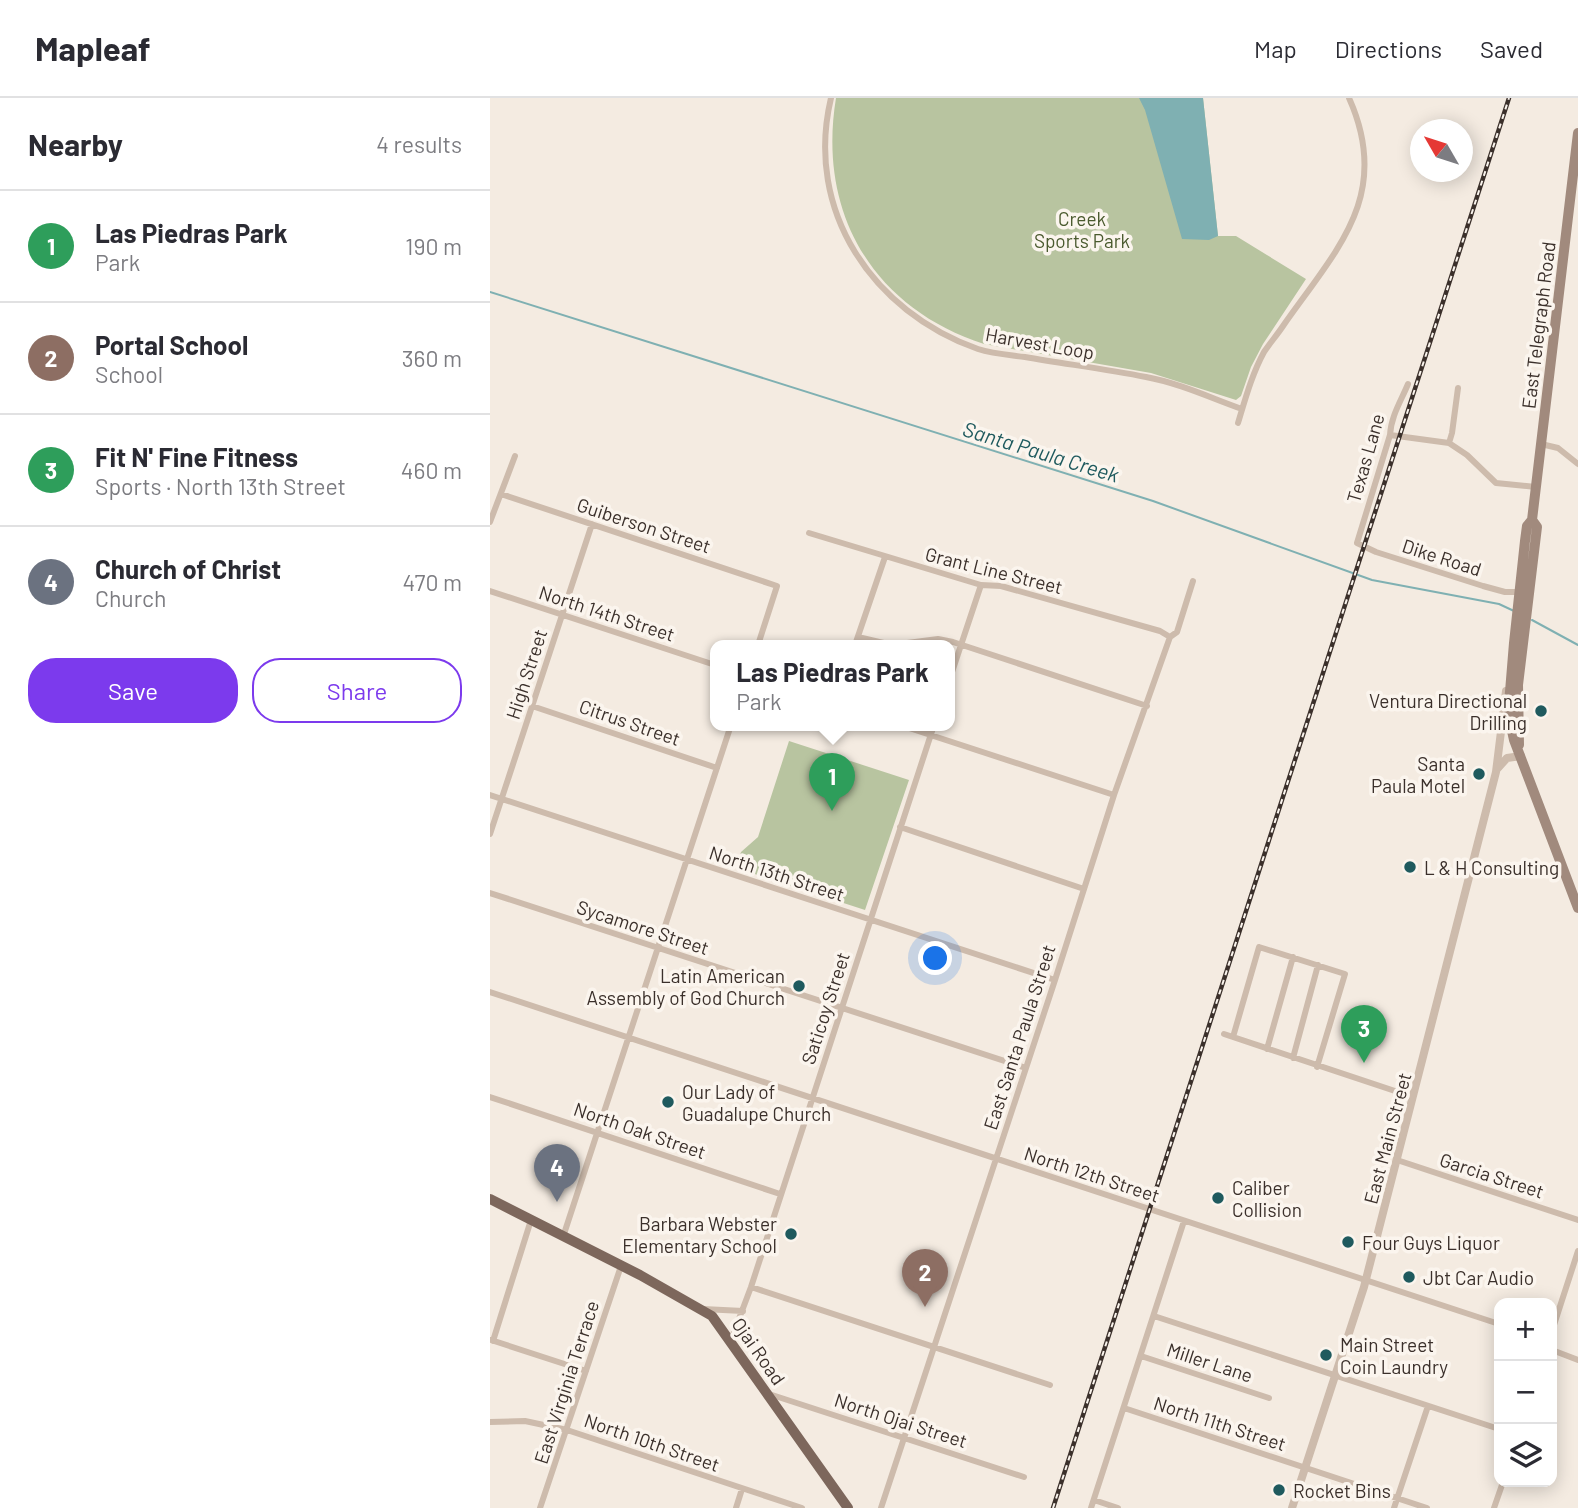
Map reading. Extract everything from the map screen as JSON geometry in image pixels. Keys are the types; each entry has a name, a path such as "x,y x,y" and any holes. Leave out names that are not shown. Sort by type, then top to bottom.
{"main road":[{"name":"East Telegraph Road","path":"1518,644 1527,526 1532,520 1578,134"},
{"path":"1518,644 1509,716 1514,740 1578,908"},
{"name":"Ojai Road","path":"490,1199 712,1316 845,1506"}],"street":[{"name":"Harvest Loop","path":"831,98 826,130 826,163 840,223 853,250 868,271 905,310 937,330 982,350 1149,377 1242,409"},
{"path":"1238,423 1264,353 1338,248 1357,215 1364,182 1364,153 1362,136 1349,98"},
{"name":"Texas Lane","path":"1357,543 1398,403 1408,384"},
{"path":"1449,443 1458,388"},
{"path":"1390,435 1449,443 1467,455 1496,483 1536,487"},
{"path":"1541,444 1558,449 1578,464"},
{"path":"490,522 515,456"},
{"name":"Guiberson Street","path":"501,494 777,586 760,640"},
{"name":"High Street","path":"490,834 592,524"},
{"name":"Grant Line Street","path":"810,533 981,585 1002,586 1160,631 1170,637"},
{"name":"Dike Road","path":"1357,543 1376,552 1522,597"},
{"path":"857,640 885,557"},
{"name":"East Santa Paula Street","path":"881,1508 1114,795 1170,637 1177,632 1193,581"},
{"path":"955,664 981,585"},
{"name":"North 14th Street","path":"490,590 710,663"},
{"path":"955,643 1147,706"},
{"name":"East Telegraph Road","path":"1501,728 1518,644"},
{"name":"Citrus Street","path":"532,706 717,768"},
{"name":"East Main Street","path":"1292,1508 1366,1280 1496,772 1501,728"},
{"path":"563,1237 729,731"},
{"path":"919,731 1114,795"},
{"name":"Saticoy Street","path":"731,1340 751,1287 932,731"},
{"path":"1496,772 1507,758 1520,753"},
{"name":"North 13th Street","path":"490,795 1055,981"},
{"path":"900,827 1084,889"},
{"name":"Sycamore Street","path":"490,894 1026,1068"},
{"path":"1233,1037 1259,947 1345,974 1317,1067"},
{"path":"1267,1049 1293,957"},
{"path":"1293,1058 1318,965"},
{"name":"North 12th Street","path":"490,992 1494,1322"},
{"path":"1224,1034 1413,1097"},
{"name":"North Oak Street","path":"490,1097 780,1194"},
{"name":"Garcia Street","path":"1397,1160 1578,1220"},
{"path":"531,1220 491,1340 586,1371"},
{"path":"1091,1508 1184,1221"},
{"path":"1557,1316 1578,1251"},
{"name":"East Virginia Terrace","path":"540,1508 621,1266"},
{"path":"751,1287 1050,1385"},
{"path":"701,1309 743,1311"},
{"path":"1154,1316 1494,1427"},
{"path":"1557,1352 1578,1360"},
{"name":"Miller Lane","path":"1141,1356 1269,1398"},
{"name":"North Ojai Street","path":"767,1394 1024,1477"},
{"path":"1394,1508 1428,1406"},
{"name":"North 11th Street","path":"1124,1408 1427,1508"},
{"name":"North 10th Street","path":"490,1422 525,1421 567,1430 802,1508"},
{"path":"1494,1508 1501,1487"},
{"path":"736,1508 742,1489"},
{"path":"1094,1500 1118,1508"}],"green space":[{"name":"Creek Sports Park","path":"836,98 1203,98 1218,236 1236,236 1306,279 1263,344 1241,396 1236,400 1151,373 984,344 945,328 911,307 883,281 861,251 845,217 836,180 832,140"},
{"path":"789,741 909,780 865,910 736,868 741,852 758,837"}],"water":[{"path":"1139,98 1203,98 1218,236 1209,240 1182,239 1145,110"}],"waterway":[{"name":"Santa Paula Creek","path":"490,292 1153,501 1372,580 1499,604 1514,611"},
{"name":"Santa Paula Creek","path":"1532,620 1578,645"}],"railway":[{"path":"1053,1508 1509,98"}],"place":[{"name":"Ventura Directional Drilling","path":"1541,711"},
{"name":"Santa Paula Motel","path":"1479,774"},
{"name":"Las Piedras Park","path":"832,811"},
{"name":"L & H Consulting","path":"1410,867"},
{"name":"Latin American Assembly of God Church","path":"799,986"},
{"name":"Fit N' Fine Fitness","path":"1364,1063"},
{"name":"Our Lady of Guadalupe Church","path":"668,1102"},
{"name":"Caliber Collision","path":"1218,1198"},
{"name":"Church of Christ","path":"557,1202"},
{"name":"Barbara Webster Elementary School","path":"791,1234"},
{"name":"Four Guys Liquor","path":"1348,1242"},
{"name":"Jbt Car Audio","path":"1409,1277"},
{"name":"Portal School","path":"925,1307"},
{"name":"Main Street Coin Laundry","path":"1326,1355"},
{"name":"Rocket Bins","path":"1279,1490"}]}
